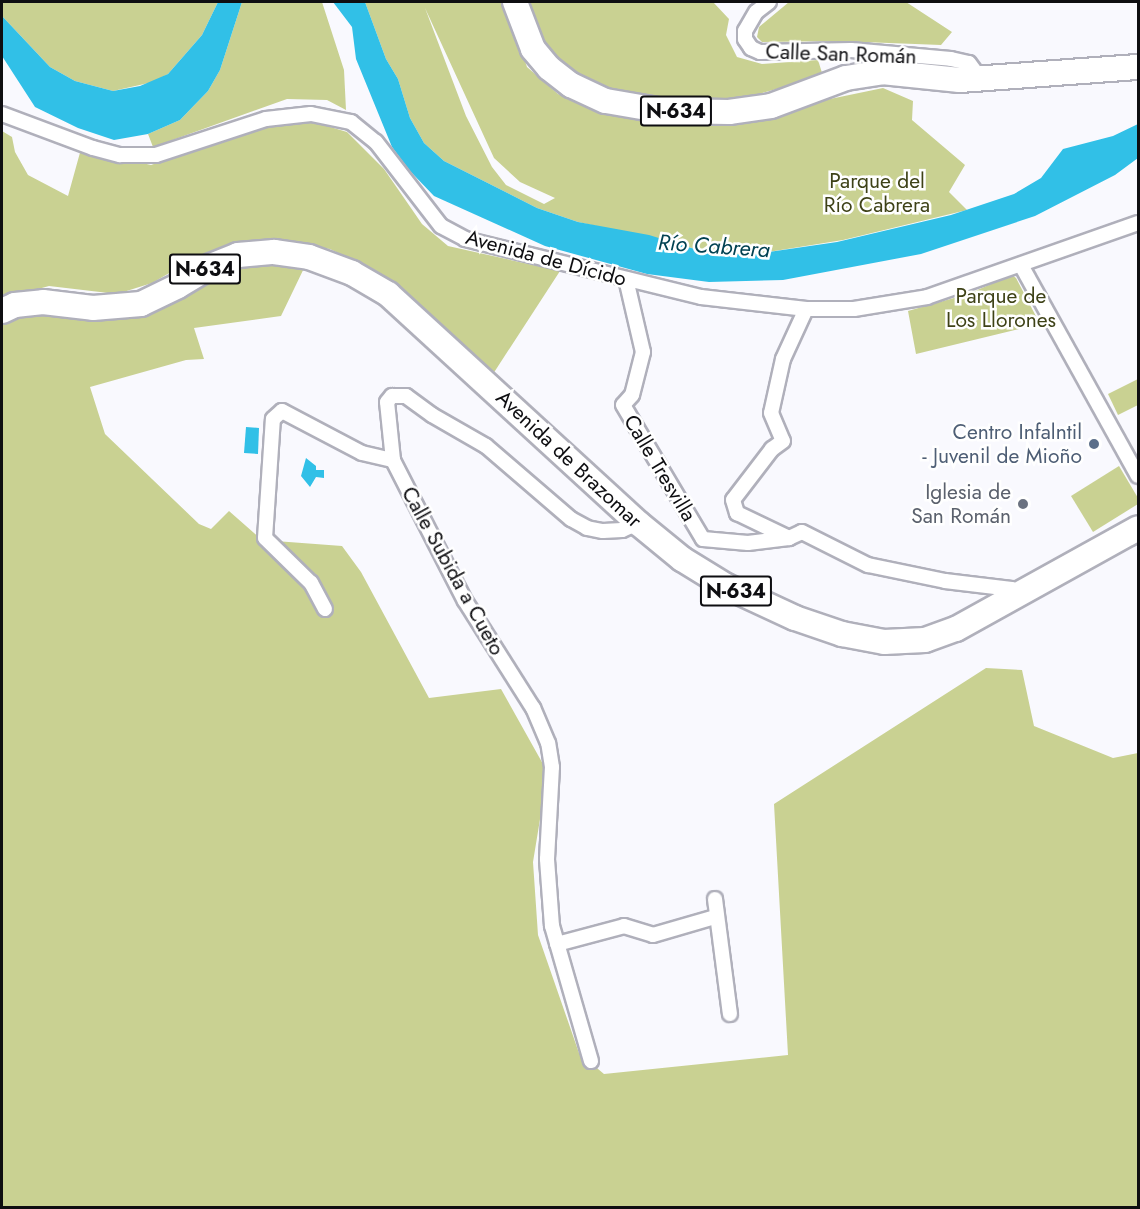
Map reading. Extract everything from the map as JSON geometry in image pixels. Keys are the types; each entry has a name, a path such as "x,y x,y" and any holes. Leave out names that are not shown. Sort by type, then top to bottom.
{"highway":[{"name":"N-634","path":"515,2 533,50 549,68 571,86 606,101 664,111 729,112 771,106 846,78 882,72 960,80 1138,67"},
{"name":"Avenida de Brazomar","path":"2,311 15,305 43,302 93,308 141,304 211,266 238,255 273,252 309,257 352,273 388,294 638,523 682,559 726,586 795,618 842,634 884,642 925,640 956,628 1138,528"}],"street":[{"name":"Calle San Román","path":"769,2 756,12 745,31 745,39 751,48 760,52 851,50 951,59 969,63 980,78"},
{"name":"Avenida de Dícido","path":"2,114 93,148 132,155 156,155 267,118 310,114 351,122 376,142 441,226 465,239 701,297 806,309 854,309 927,297 1138,222"},
{"path":"1021,265 1138,476"},
{"name":"Calle Tresvilla","path":"626,279 643,352 632,395 622,405 703,539 748,543 789,538 802,532 868,565 945,581 1012,589 1016,595"},
{"name":"Calle Tresvilla","path":"789,538 737,513 733,500 772,449 783,441 771,412 783,359 806,309"},
{"name":"Calle Subida a Cueto","path":"591,1061 552,926 547,859 552,767 548,743 533,708 465,602 393,460 387,402 392,396 398,394 406,396 486,446 579,523 603,531 622,530 638,523"},
{"path":"325,609 310,583 265,538 273,419 282,411 362,453 393,460"},
{"path":"715,899 715,917 730,1014"},
{"path":"557,944 624,926 653,935 715,917"}],"green space":[{"path":"2,2 218,2 202,35 168,74 153,82 113,91 75,81 50,67 2,16"},
{"path":"242,2 322,2 344,70 346,110 327,100 287,99 153,147 148,134 180,120 208,91 220,70"},
{"name":"Parque del Río Cabrera","path":"365,2 505,2 527,67 558,94 624,118 691,122 760,121 830,99 883,88 913,101 912,120 965,165 949,192 967,210 843,240 756,254 711,254 679,244 578,222 537,208 444,161 424,143 410,118 398,79 386,59","holes":["425,8 494,158 520,182 555,198 544,204 506,185 492,167 466,116"]},
{"path":"527,2 713,2 729,19 726,35 737,57 762,64 818,60 823,76 748,97 716,102 636,94 606,88 576,75 549,52"},
{"path":"789,2 906,2 952,32 941,45 837,41 762,42 757,37 759,27"},
{"path":"307,120 347,132 384,169 422,224 448,246 560,271 493,374 452,340 408,296 374,271 330,249 279,243 226,245 192,260 152,283 117,294 49,286 2,299 2,131 12,137 15,152 28,175 68,196 81,149 151,165 267,124"},
{"path":"307,262 281,316 194,328 204,359 186,360 90,387 105,434 199,524 211,529 229,511 262,540 342,546 361,572 429,698 501,689 557,789 542,807 533,862 538,935 579,1053 604,1074 788,1055 774,804 986,668 1022,670 1034,726 1113,758 1138,753 1138,1207 2,1208 2,318 39,309 80,313 244,263"},
{"name":"Parque de Los Llorones","path":"1012,275 1016,278 1040,324 916,354 908,311 968,294"},
{"path":"1138,379 1138,405 1118,415 1108,394"},
{"path":"1119,466 1138,498 1138,504 1093,532 1071,496"}],"water":[{"path":"218,2 242,2 220,70 208,91 180,120 148,134 114,140 78,128 35,107 2,56 2,16 50,67 75,81 113,91 140,86 168,74 202,35"},
{"path":"333,2 365,2 386,59 398,79 410,118 424,143 444,161 537,208 578,222 649,235 711,254 756,254 837,242 951,215 1014,194 1041,178 1063,149 1113,136 1138,124 1138,158 1115,175 1035,216 921,254 783,280 709,282 647,274 545,246 434,196 409,170 392,147 356,59 352,27"},
{"path":"246,427 259,428 258,454 244,453"},
{"path":"306,458 316,466 316,470 324,470 324,478 316,477 310,487 301,476"}],"place":[{"name":"Centro Infalntil - Juvenil de Mioño","path":"1094,444"},
{"name":"Iglesia de San Román","path":"1023,504"}],"water label":[{"name":"Río Cabrera","path":"714,246"}]}
